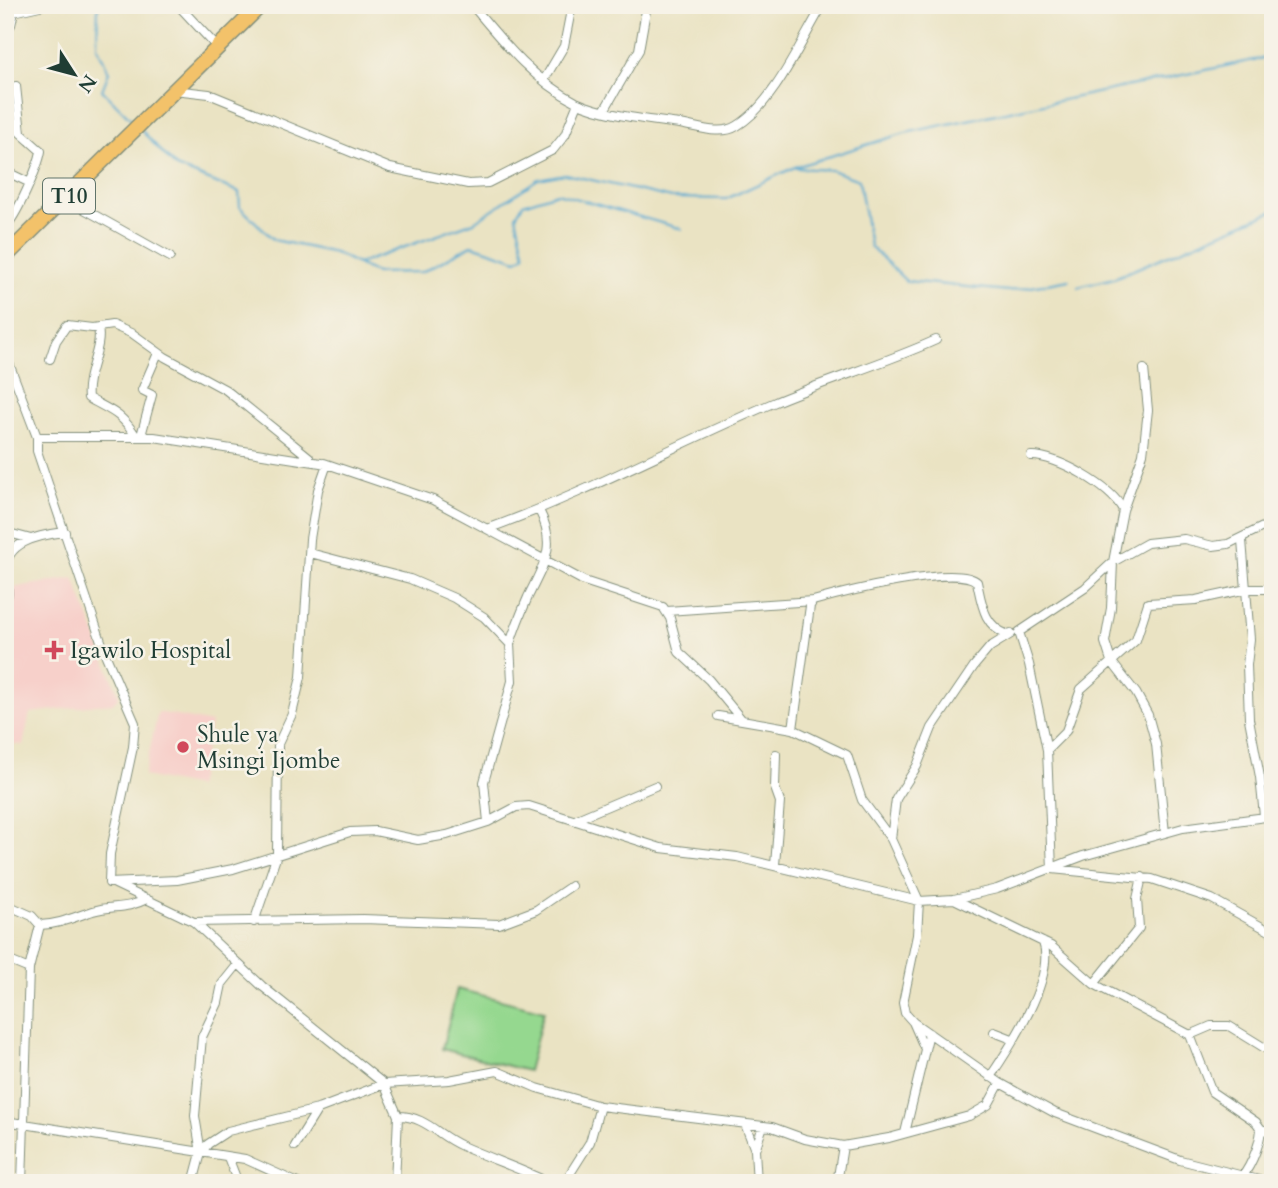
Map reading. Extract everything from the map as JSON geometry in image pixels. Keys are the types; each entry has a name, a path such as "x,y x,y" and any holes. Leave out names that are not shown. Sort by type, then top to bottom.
{"highway":[{"name":"T10","path":"6,256 133,135 174,90 261,5"}],"street":[{"path":"5,28 10,25 10,13 44,5"},
{"path":"178,5 217,47"},
{"path":"472,5 522,64 578,103 630,117 720,131 731,129 748,118 770,92 823,5"},
{"path":"544,80 564,46 572,5"},
{"path":"605,109 639,50 648,5"},
{"path":"5,57 5,69"},
{"path":"16,86 21,132"},
{"path":"174,90 209,94 390,168 468,184 488,183 553,150 565,135 578,103"},
{"path":"5,119 41,151 37,170 28,182 15,216 5,227"},
{"path":"5,171 28,182"},
{"path":"66,199 170,257"},
{"path":"50,359 58,336 66,325 117,327 158,353 220,386 297,450 327,464 433,500 584,581 667,611 814,601 881,584 940,575 969,576 977,582 986,617 994,630 1008,635"},
{"path":"98,328 99,338 90,368 88,397 122,417 140,436"},
{"path":"486,529 539,510 773,403 888,362 936,341"},
{"path":"5,353 37,437 37,451 106,656 135,723 133,747 107,872 109,883 115,884 180,880 249,864 350,832 375,831 418,840 488,822 522,806 543,808 661,848 775,865 919,901 954,899 997,888 1083,856 1195,825 1268,816 1249,719 1247,665 1250,639 1242,540"},
{"path":"140,436 152,395 142,390 158,353"},
{"path":"1144,369 1148,410 1143,454 1123,510 1113,562 1111,608 1105,642 1111,661 1136,693 1148,715 1156,744 1165,833"},
{"path":"37,437 140,436 255,450 327,464"},
{"path":"1031,456 1063,463 1113,496 1123,510"},
{"path":"254,922 277,855 278,744 292,714 300,677 304,596 318,490 327,464"},
{"path":"488,822 484,782 511,691 513,674 510,644 520,613 547,563 547,525 539,510"},
{"path":"891,839 896,799 917,766 932,728 990,647 1008,635 1019,632 1079,592 1113,562 1138,546 1184,539 1213,545 1242,540 1273,522"},
{"path":"5,532 31,539"},
{"path":"5,603 9,595 6,563 17,546 31,539 65,532"},
{"path":"310,553 410,579 454,598 484,617 510,644"},
{"path":"1048,750 1066,731 1081,689 1136,640 1148,603 1196,600 1247,589 1273,589"},
{"path":"793,729 810,606 814,601"},
{"path":"667,611 679,652 709,680 742,720"},
{"path":"1019,632 1048,750 1052,869"},
{"path":"718,716 793,729 847,755 862,800 891,839 919,901 915,948 903,1003 905,1013 913,1022 990,1077 1055,1113 1180,1160 1240,1179 1271,1183"},
{"path":"775,865 780,802 775,788 776,754"},
{"path":"577,819 655,786"},
{"path":"1052,869 1142,877 1212,899 1273,933"},
{"path":"1094,984 1139,928 1137,900 1142,877"},
{"path":"115,884 194,922 238,964 384,1084 398,1116 395,1183"},
{"path":"194,922 363,919 507,923 536,910 570,886"},
{"path":"40,925 64,924 92,912 124,909 147,899"},
{"path":"954,899 1058,950 1094,984 1190,1035 1212,1092 1256,1122 1261,1129 1273,1133"},
{"path":"5,905 32,916 40,925"},
{"path":"22,1183 29,969 40,925"},
{"path":"990,1077 1012,1038 1027,1019 1043,980 1046,950 1043,942"},
{"path":"5,960 29,969"},
{"path":"201,1153 195,1116 202,1037 218,1003 222,984 238,964"},
{"path":"913,1022 924,1047"},
{"path":"1190,1035 1211,1026 1229,1026 1273,1053"},
{"path":"994,1031 1012,1038"},
{"path":"905,1133 929,1033"},
{"path":"193,1183 201,1153 208,1144 228,1131 318,1109 384,1084 449,1080 497,1071 537,1088 600,1106 763,1126 805,1139 843,1146 905,1133 978,1112 988,1105 1000,1083"},
{"path":"564,1183 590,1143 600,1106"},
{"path":"295,1146 318,1109"},
{"path":"398,1116 412,1116 426,1121 458,1144 550,1183"},
{"path":"5,1121 228,1157 255,1163 298,1183"},
{"path":"745,1124 755,1150 757,1183"},
{"path":"755,1150 763,1126"},
{"path":"1240,1179 1259,1142 1261,1129"},
{"path":"837,1183 843,1146"},
{"path":"228,1157 238,1183"}],"shaded area":[{"name":"Igawilo Hospital","path":"74,578 119,696 113,703 30,713 23,745 5,744 5,605 16,587"},
{"path":"158,712 211,723 197,787 144,776"}],"green space":[{"path":"457,989 544,1011 528,1071 442,1049"}],"waterway":[{"path":"98,5 97,46 109,72 102,90 133,121"},
{"path":"358,264 474,222 538,179 565,174 672,198 726,199 795,167 905,133 1273,56"},
{"path":"141,130 176,167 239,192 240,207 274,240 335,253 376,273 422,272 472,245 517,260 525,255 516,216 523,204 557,193 682,229"},
{"path":"796,168 831,170 859,180 870,246 906,281 1009,291 1069,280"},
{"path":"1078,287 1114,278 1273,211"}],"place":[{"name":"Igawilo Hospital","path":"54,650"},
{"name":"Shule ya Msingi Ijombe","path":"183,747"}]}
